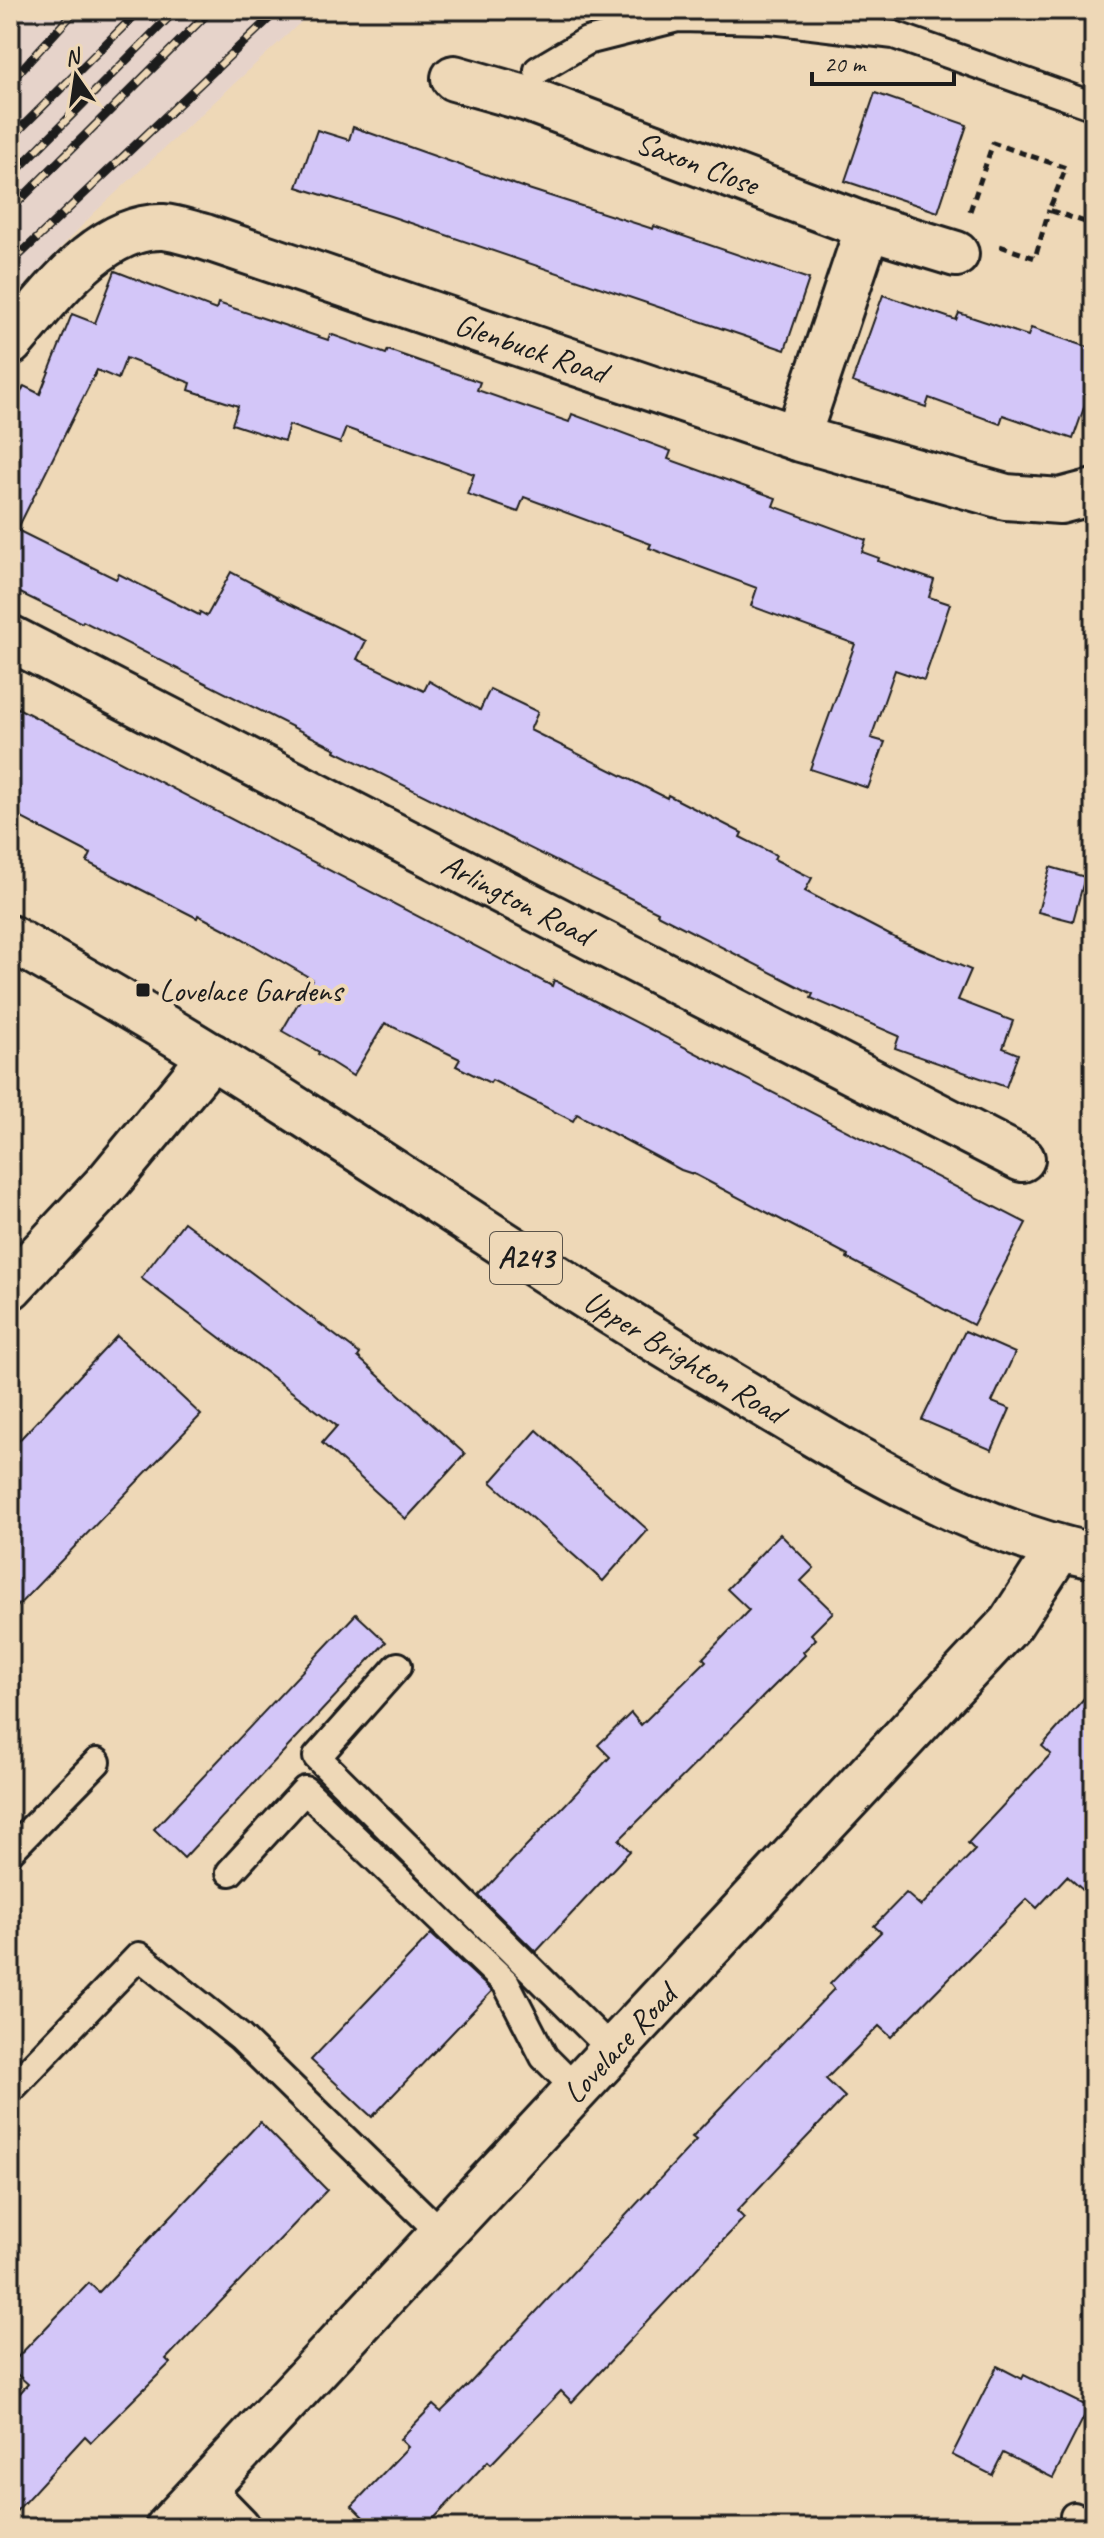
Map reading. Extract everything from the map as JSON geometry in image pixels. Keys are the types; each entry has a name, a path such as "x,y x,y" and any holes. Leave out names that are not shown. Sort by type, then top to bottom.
{"street":[{"name":"Saxon Close","path":"454,78 533,84 868,227 960,244"},
{"name":"Glenbuck Road","path":"10,343 60,286 103,245 133,231 165,227 205,237 797,438 1006,497 1060,501 1094,492"},
{"path":"797,438 868,227"},
{"name":"Arlington Road","path":"10,638 1022,1159"},
{"name":"Upper Brighton Road","path":"10,938 212,1056 648,1336 859,1461 955,1509 1076,1552"},
{"path":"10,1287 109,1181 212,1056"},
{"name":"Lovelace Road","path":"168,2528 1076,1552"},
{"path":"203,2492 238,2528"}],"lane":[{"path":"533,84 587,41 678,18 771,20 894,35 1091,105"},
{"path":"398,1666 317,1757 613,2051"},
{"path":"10,1851 97,1762"},
{"path":"230,1872 305,1790 506,1983 544,2057 577,2090"},
{"path":"10,2090 139,1956 240,2037 442,2234"}],"path":[{"path":"993,143 1066,168 1035,258 960,244 993,143"},
{"path":"1049,210 1094,225"}],"shaded area":[{"path":"10,10 314,10 94,213 10,301"}],"building":[{"path":"875,93 967,125 938,212 845,181"},
{"path":"353,127 519,186 653,229 654,226 809,279 785,350 297,187 317,130 349,140"},
{"path":"115,271 216,310 218,303 328,340 330,334 386,354 388,350 480,382 477,390 569,422 572,414 671,451 668,459 776,498 773,506 866,540 862,552 879,558 878,561 934,580 929,597 950,604 924,680 895,670 871,738 885,742 868,788 810,769 855,644 751,606 757,588 649,548 651,544 524,497 518,512 467,494 474,474 346,428 340,443 289,425 284,441 232,424 238,406 189,390 191,383 126,358 118,379 97,370 17,530 116,579 119,574 199,615 200,612 207,616 231,572 366,641 357,659 424,691 429,681 480,710 490,689 538,712 530,730 742,833 740,837 776,855 774,859 812,878 805,891 899,940 971,970 958,1000 1013,1021 1003,1048 1018,1054 1006,1087 895,1048 899,1036 811,998 813,994 658,912 83,621 10,588 10,415 24,386 40,394 72,314 95,323"},
{"path":"883,295 956,320 959,313 1028,336 1031,328 1094,349 1094,379 1073,439 1003,415 1000,424 929,398 926,407 852,382"},
{"path":"10,704 552,986 554,980 1026,1223 973,1325 696,1175 577,1114 573,1121 492,1080 490,1083 456,1066 460,1059 385,1023 353,1076 282,1031 312,979 198,915 197,918 87,862 91,854 10,812"},
{"path":"1050,867 1085,877 1073,921 1038,912"},
{"path":"184,1222 360,1354 358,1357 465,1454 406,1519 322,1443 337,1426 141,1278"},
{"path":"965,1331 1015,1353 992,1402 1010,1409 992,1450 922,1420"},
{"path":"117,1336 201,1415 10,1614 10,1450"},
{"path":"537,1430 648,1530 603,1581 491,1482"},
{"path":"780,1534 814,1568 801,1581 833,1612 811,1634 816,1639 803,1652 805,1655 619,1840 630,1851 536,1952 479,1896 610,1757 598,1745 631,1713 641,1725 706,1661 703,1658 749,1610 727,1589"},
{"path":"356,1614 386,1642 184,1858 154,1829"},
{"path":"1094,1687 1094,1900 1067,1876 1037,1908 1027,1899 891,2037 879,2026 826,2079 845,2097 737,2211 744,2218 572,2402 561,2391 491,2464 488,2461 425,2528 374,2528 352,2506 408,2447 400,2439 433,2405 441,2412 470,2383 696,2140 692,2137 834,1989 830,1984 881,1932 874,1926 906,1893 921,1906 975,1850 968,1843 1051,1754 1042,1746"},
{"path":"431,1934 492,1991 372,2117 311,2060"},
{"path":"260,2122 327,2190 166,2359 170,2363 91,2442 85,2436 10,2518 10,2404 28,2384 10,2365 89,2283 99,2292"},
{"path":"997,2366 1022,2379 1024,2375 1089,2407 1053,2478 1003,2453 992,2475 952,2455"}],"railway":[{"path":"10,82 76,10"},
{"path":"10,139 140,10"},
{"path":"10,177 176,10"},
{"path":"10,210 211,10"},
{"path":"10,264 278,10"}],"place":[{"name":"Lovelace Gardens","path":"143,990"}]}
